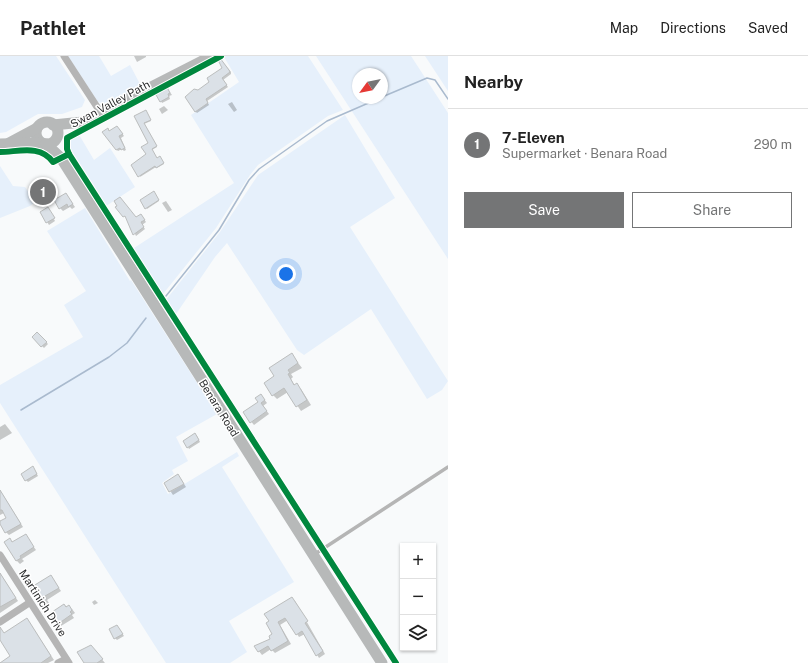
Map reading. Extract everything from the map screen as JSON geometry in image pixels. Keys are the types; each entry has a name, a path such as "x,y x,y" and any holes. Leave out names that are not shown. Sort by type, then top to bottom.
{"main road":[{"path":"4,144 44,123 53,125 76,123 102,114 212,56"},
{"path":"4,144 52,142 56,137 76,123"},
{"path":"53,125 57,130 56,137"},
{"path":"37,128 37,137 44,143"},
{"name":"Benara Road","path":"56,137 60,157"},
{"name":"Benara Road","path":"44,143 60,157 381,662"}],"street":[{"path":"64,56 102,114"},
{"name":"Martinich Drive","path":"0,555 67,661"},
{"path":"0,622 30,603"},
{"path":"58,663 67,661"}],"lane":[{"path":"313,555 448,468"}],"shaded area":[{"path":"0,56 56,56 85,100 82,107 62,114 38,114 6,132 0,133"},
{"path":"68,56 99,56 111,76 130,65 141,86 105,104 98,102"},
{"path":"308,56 343,110 328,116 258,165 216,228 163,294 134,248 234,183 191,115 239,82 224,57"},
{"path":"316,56 411,56 448,113 448,259"},
{"path":"425,56 448,56 448,91"},
{"path":"345,115 395,198 350,227 448,381 442,390 427,399 371,309 304,355 297,350 227,243 215,257 174,317 165,301 220,232 258,175"},
{"path":"78,133 94,160 110,148 135,187 103,208 65,149 66,140"},
{"path":"0,166 13,186 25,187 35,202 30,206 0,218"},
{"path":"85,208 130,281 131,280 217,414 176,437 188,461 172,470 174,474 162,483 168,494 237,452 239,456 222,467 294,582 229,621 247,652 230,663 166,663 0,403 0,385 83,337 64,305 86,291 47,231"}],"building":[{"path":"220,58 230,72 222,78 227,85 206,99 208,103 195,112 185,97 194,89 198,90 209,82 207,78 222,68 218,60"},
{"path":"167,87 170,93 168,94 169,97 160,102 155,93"},
{"path":"146,110 151,120 144,123 157,146 152,149 157,158 160,156 164,163 156,168 155,166 138,177 131,165 146,154 141,147 148,143 134,116"},
{"path":"117,126 123,134 119,136 125,148 121,150 120,148 116,150 102,132 108,128 109,131"},
{"path":"50,183 54,193 36,201 31,191"},
{"path":"154,191 159,200 145,209 140,200"},
{"path":"66,193 73,204 68,207 67,204 59,209 54,200"},
{"path":"120,197 136,217 141,214 145,220 141,222 144,227 133,235 125,216 123,217 115,207 117,206 114,201"},
{"path":"48,207 55,218 46,223 40,212"},
{"path":"37,332 47,342 41,347 32,337"},
{"path":"292,353 298,363 288,370 290,373 288,374 294,385 297,383 307,400 296,407 284,388 272,396 264,383 274,376 269,368"},
{"path":"261,394 265,400 261,403 267,411 250,423 243,412 258,402 255,398"},
{"path":"195,433 199,440 187,448 183,441"},
{"path":"33,466 37,474 25,481 21,474"},
{"path":"178,474 184,484 169,492 164,483"},
{"path":"0,490 21,524 5,533 0,524 0,521 6,518 2,510 0,510"},
{"path":"26,534 34,547 20,556 21,558 16,561 4,542 10,538 12,542"},
{"path":"0,573 16,598 0,607"},
{"path":"51,575 59,588 45,596 47,599 42,602 30,588"},
{"path":"292,597 308,621 305,623 323,651 316,656 302,631 296,635 285,618 278,622 288,641 271,651 268,646 258,652 254,646 270,639 269,636 272,634 266,623 269,621 264,614"},
{"path":"64,604 66,607 69,605 72,610 70,612 72,614 58,624 49,614"},
{"path":"27,618 51,656 41,663 0,663 10,656 0,640 0,627 4,633"},
{"path":"117,625 123,634 114,639 109,629"},
{"path":"91,645 103,659 97,663 84,663 77,652"}],"waterway":[{"path":"388,94 427,78 435,80 448,99"},
{"path":"166,296 219,230 249,180 259,169 327,121 366,104"},
{"path":"21,410 109,357 127,343 146,318"}],"cycle path":[{"name":"Swan Valley Path","path":"0,152 21,150 35,151 48,156 53,162 69,154 67,149 67,138 221,56"},
{"path":"69,154 396,663"}],"place":[{"name":"7-Eleven","path":"43,192"}]}
